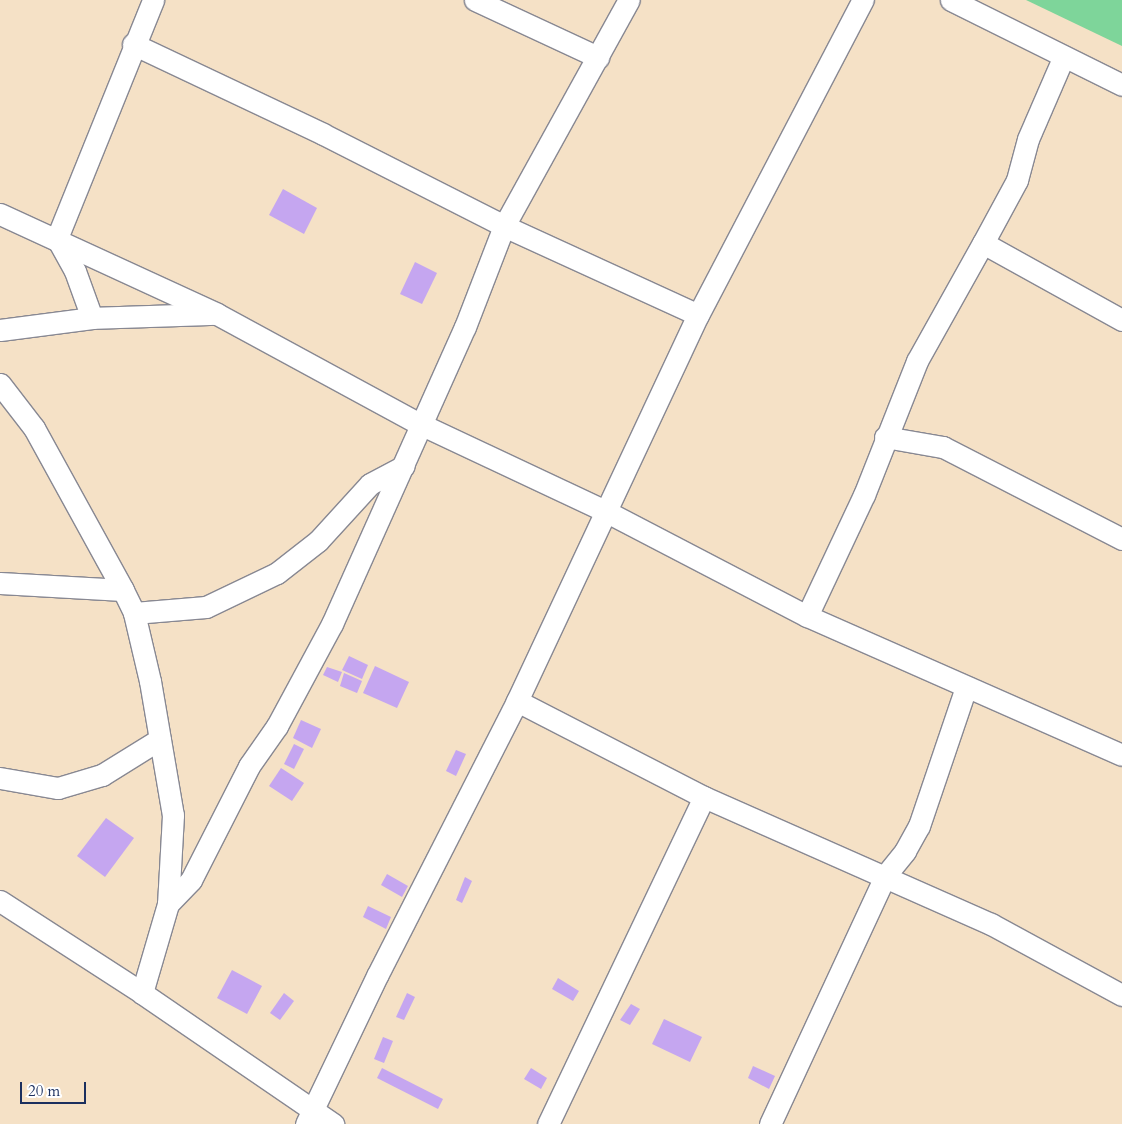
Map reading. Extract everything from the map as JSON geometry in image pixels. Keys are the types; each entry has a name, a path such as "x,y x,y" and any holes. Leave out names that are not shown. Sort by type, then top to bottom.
{"street":[{"path":"57,238 153,0"},
{"path":"475,0 598,57"},
{"path":"168,904 191,880 249,766 282,717 332,624 465,327 504,226 629,0"},
{"path":"308,1116 517,701 698,315 863,0"},
{"path":"951,0 1122,85"},
{"path":"134,44 323,134 504,226 698,315"},
{"path":"807,616 864,495 916,361 1017,180 1028,139 1064,56"},
{"path":"0,214 57,238 217,314 420,424 607,512 807,616 1122,755"},
{"path":"57,238 75,271 92,318"},
{"path":"983,243 1122,320"},
{"path":"0,330 92,318 217,314"},
{"path":"0,384 34,428 134,613 160,739 173,815 168,904 142,993"},
{"path":"886,437 943,447 1122,539"},
{"path":"134,613 206,607 277,573 318,541 370,484 404,466"},
{"path":"0,583 59,589 123,590"},
{"path":"770,1124 885,876 905,851 919,826 966,687"},
{"path":"517,701 704,797 885,876 1032,944 1122,994"},
{"path":"0,778 58,788 102,775 160,739"},
{"path":"548,1124 704,797"},
{"path":"0,901 142,993 308,1116 333,1124"}],"green space":[{"path":"1026,0 1122,0 1122,46"}],"building":[{"path":"283,189 317,208 304,234 269,215"},
{"path":"415,262 437,273 422,304 400,294"},
{"path":"349,656 368,665 362,679 342,670"},
{"path":"375,666 409,682 397,708 363,693"},
{"path":"327,667 342,672 338,682 323,675"},
{"path":"344,673 362,681 357,693 340,686"},
{"path":"301,720 321,729 312,748 293,738"},
{"path":"294,744 304,749 294,769 284,764"},
{"path":"456,750 466,754 456,776 446,771"},
{"path":"281,768 304,783 292,801 269,786"},
{"path":"106,818 134,838 105,877 77,856"},
{"path":"387,874 408,886 402,897 381,885"},
{"path":"465,877 472,881 462,903 456,900"},
{"path":"368,906 391,917 386,929 363,917"},
{"path":"232,970 262,986 247,1014 217,998"},
{"path":"558,978 579,991 573,1001 552,989"},
{"path":"284,993 294,1001 280,1020 270,1013"},
{"path":"407,993 415,997 404,1020 396,1017"},
{"path":"631,1004 640,1009 630,1025 620,1020"},
{"path":"664,1019 702,1037 690,1062 652,1044"},
{"path":"383,1037 393,1041 384,1063 374,1059"},
{"path":"753,1066 775,1076 769,1089 748,1078"},
{"path":"382,1068 443,1099 438,1109 377,1078"},
{"path":"531,1068 547,1078 541,1089 524,1079"}]}
